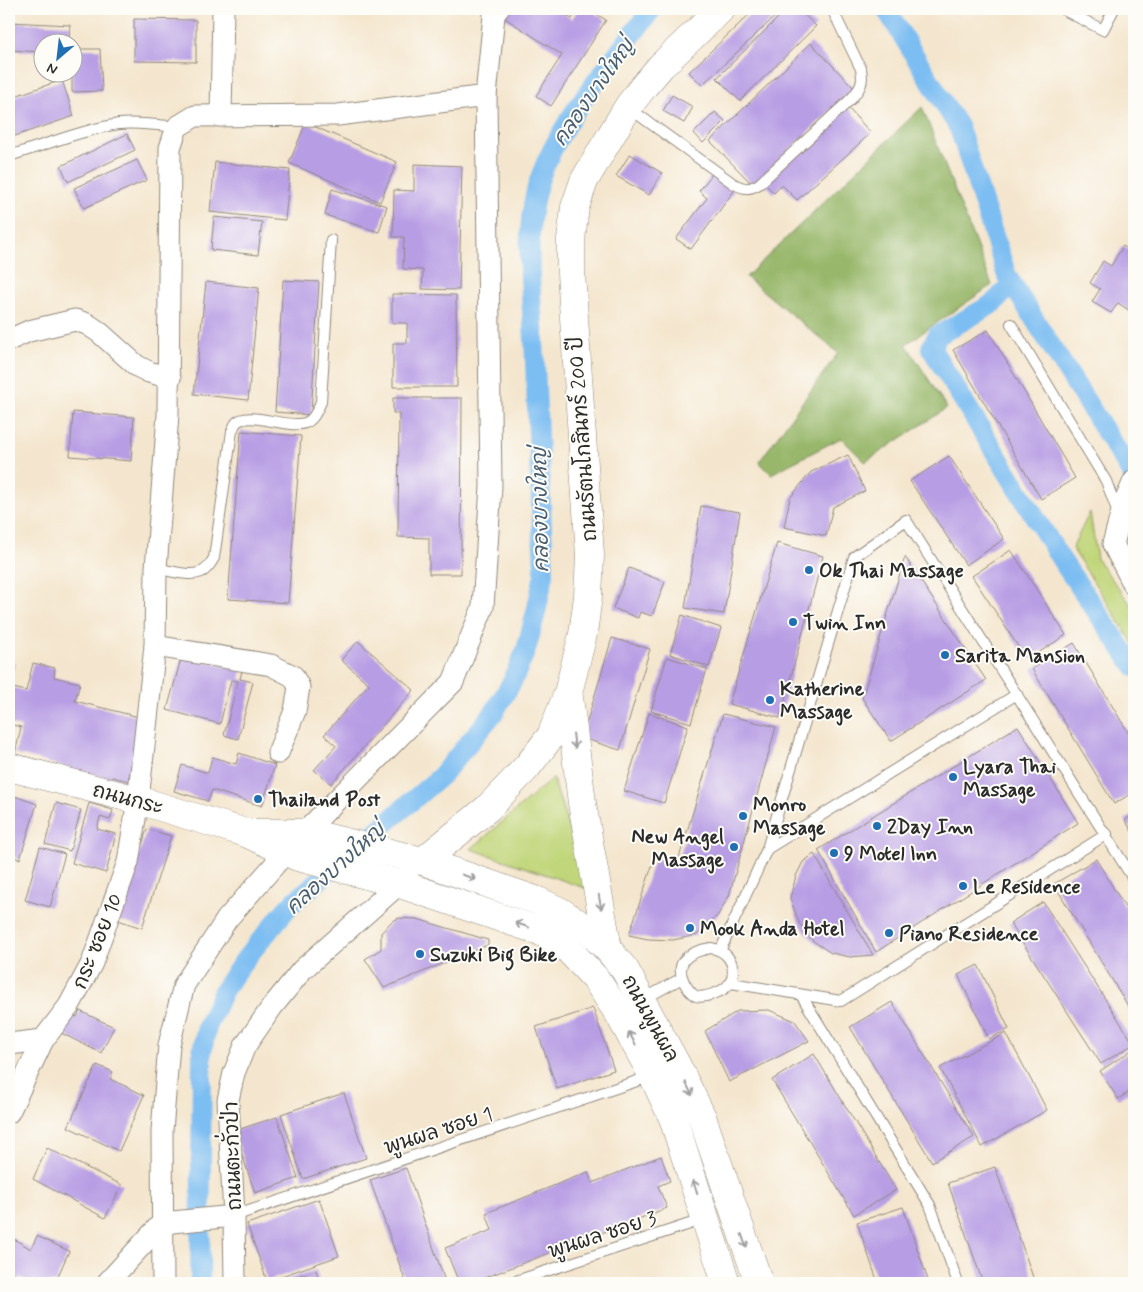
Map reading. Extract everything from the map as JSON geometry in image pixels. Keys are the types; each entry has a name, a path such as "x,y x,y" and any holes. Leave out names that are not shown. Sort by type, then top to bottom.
{"main road":[{"name":"ถนนรัตนโกสินทร์ 200 ปี","path":"424,861 488,808 527,767 551,736 568,693 584,634 590,555 571,273 571,239 575,207 584,181 628,107 661,66 721,9"},
{"path":"568,693 582,803 608,950"},
{"name":"ถนนกระ","path":"9,767 138,800 246,833 301,844 395,854 424,861"},
{"name":"ถนนกระ","path":"301,844 369,875 400,884"},
{"name":"ถนนพูนผล","path":"424,861 561,912 588,930 625,970 676,1064 702,1117 759,1283"},
{"name":"ถนนพูนผล","path":"400,884 540,931 568,948 595,978 619,1014 653,1076 672,1118 726,1283"}],"street":[{"path":"221,116 223,9"},
{"path":"163,1283 162,1131 169,1045 184,985 227,919 301,844 452,682 483,608 491,486 486,96 494,15 498,9"},
{"path":"177,127 195,116 338,115 486,96"},
{"name":"กระ ซอย 10","path":"9,1112 43,1040 69,1006 92,963 128,862 138,800 155,646 156,568 170,378 170,148 177,127"},
{"path":"9,340 29,330 75,320 87,324 99,332 136,366 170,378"},
{"path":"1134,480 1122,511 1113,544 1134,585"},
{"path":"155,646 271,665 293,676 300,687 295,711 278,754"},
{"name":"ถนนตะกั่วป่า","path":"235,1283 234,1216 228,1100 234,1073 245,1046 272,1007 302,970 424,861"},
{"path":"9,1044 43,1040"},
{"path":"108,1283 162,1223 234,1216"}],"lane":[{"path":"628,107 734,184 744,189 751,188 759,184 851,99 863,80 861,69 832,9"},
{"path":"1062,9 1102,30 1114,9"},
{"path":"9,156 119,124 141,123 177,127"},
{"path":"156,568 185,573 198,573 206,569 214,558 232,430 236,423 246,418 290,424 305,423 315,415 321,402 331,240"},
{"path":"1011,324 1106,481 1122,511"},
{"path":"721,949 767,850 854,556 906,520 1107,834 1134,880"},
{"path":"767,850 1017,694"},
{"path":"731,983 841,1001 1107,834"},
{"path":"721,949 732,965 733,975 731,983 724,990 702,997 694,995 682,978 683,960 688,955 701,950 721,949"},
{"path":"642,1000 682,978"},
{"path":"801,995 930,1205 958,1283"},
{"name":"พูนผล ซอย 1","path":"234,1216 653,1076"},
{"name":"พูนผล ซอย 3","path":"510,1283 706,1219"}],"green space":[{"path":"922,107 992,285 906,344 947,408 865,462 841,438 771,474 759,462 838,353 746,277"},
{"path":"1090,512 1097,559 1134,609 1134,645 1072,548"},
{"path":"553,778 588,889 471,849"}],"building":[{"path":"508,9 556,9 572,19 578,9 588,9 606,20 551,106 536,96 562,55 503,17"},
{"path":"755,9 783,9 702,85 689,72"},
{"path":"787,9 798,9 816,26 740,101 717,78"},
{"path":"134,19 196,20 196,62 134,61"},
{"path":"9,22 70,25 70,32 32,32 32,51 9,50"},
{"path":"811,43 854,88 753,185 710,141"},
{"path":"82,49 100,49 102,91 72,92 72,82 82,82"},
{"path":"56,82 63,82 74,116 12,137 9,128 9,98"},
{"path":"672,95 693,107 684,123 663,111"},
{"path":"847,107 871,133 797,200 782,185 774,193 764,183"},
{"path":"715,112 725,121 703,143 694,133"},
{"path":"306,123 397,162 380,202 289,163"},
{"path":"127,134 135,150 68,182 61,166"},
{"path":"630,154 662,173 649,195 616,176"},
{"path":"137,160 147,180 84,208 74,188"},
{"path":"215,162 290,170 285,220 210,212"},
{"path":"414,164 462,166 459,290 422,289 423,270 403,269 404,237 393,237 394,190 414,191"},
{"path":"712,174 734,191 691,249 676,239 707,198 699,191"},
{"path":"332,189 387,206 379,232 325,215"},
{"path":"214,217 262,222 258,255 211,250"},
{"path":"1123,246 1134,253 1134,304 1130,311 1118,303 1111,313 1092,302 1100,289 1090,283 1103,261 1111,266"},
{"path":"283,280 319,282 311,415 275,412"},
{"path":"206,282 259,288 248,400 194,394"},
{"path":"392,294 456,295 457,387 393,387 393,343 407,343 407,323 392,323"},
{"path":"988,330 1075,478 1041,499 953,350"},
{"path":"393,398 462,398 461,574 429,574 429,538 398,537 399,413 393,413"},
{"path":"73,412 134,417 131,461 70,456"},
{"path":"241,431 301,436 288,603 228,599"},
{"path":"848,455 865,491 833,507 826,536 784,527 790,498 811,472"},
{"path":"949,456 1004,539 966,565 910,481"},
{"path":"701,506 740,512 724,614 685,608"},
{"path":"777,543 823,556 780,718 729,704"},
{"path":"1011,550 1066,635 1027,660 972,576"},
{"path":"905,557 986,680 891,741 862,698"},
{"path":"629,568 665,582 652,616 640,612 638,618 613,608"},
{"path":"682,615 721,628 709,667 670,654"},
{"path":"612,638 650,649 620,750 582,738"},
{"path":"358,641 414,690 331,784 314,770 336,746 324,735 369,684 341,660"},
{"path":"1074,643 1134,742 1134,792 1114,804 1032,669"},
{"path":"182,655 242,671 240,679 253,682 238,739 224,735 238,681 231,680 220,724 167,710"},
{"path":"667,657 707,669 691,723 651,711"},
{"path":"9,662 15,664 9,681"},
{"path":"33,663 55,668 54,677 80,683 75,701 143,718 128,781 112,777 111,779 15,754 21,727 9,724 9,687 26,691"},
{"path":"649,713 688,726 664,803 624,791"},
{"path":"723,714 776,727 729,896 718,915 697,935 673,940 648,939 629,935 656,854 678,861"},
{"path":"1018,726 1078,823 876,952 818,850"},
{"path":"239,753 275,765 262,806 212,790 208,801 174,791 182,765 208,773 212,757 236,764"},
{"path":"9,794 37,804 20,859 9,856"},
{"path":"56,803 81,810 70,851 45,844"},
{"path":"89,803 113,810 110,820 100,817 97,829 116,834 106,873 72,863"},
{"path":"1134,814 1134,835 1125,820"},
{"path":"147,829 171,836 142,928 118,920"},
{"path":"40,847 65,854 50,907 25,900"},
{"path":"814,854 873,955 850,957 831,953 813,941 799,923 790,898 796,876 803,862"},
{"path":"1096,859 1134,922 1134,1016 1054,884"},
{"path":"1043,902 1134,1044 1101,1064 1010,923"},
{"name":"Suzuki Big Bike","path":"399,918 417,919 488,940 488,945 384,988 365,959 381,949 381,933 392,921"},
{"path":"978,965 1009,1029 989,1039 958,975"},
{"path":"892,1002 974,1137 932,1162 850,1027"},
{"path":"593,1008 614,1070 557,1089 536,1027"},
{"path":"769,1010 795,1021 809,1041 729,1082 705,1031 738,1011"},
{"path":"80,1011 114,1027 101,1053 59,1032 68,1012 77,1017"},
{"path":"1006,1033 1047,1110 982,1147 940,1068"},
{"path":"1132,1050 1134,1054 1134,1089 1118,1099 1100,1071"},
{"path":"814,1054 896,1190 854,1215 772,1080"},
{"path":"97,1065 113,1072 110,1079 144,1095 119,1151 68,1127"},
{"path":"344,1093 366,1158 303,1179 281,1114"},
{"path":"277,1117 298,1178 255,1193 234,1131"},
{"path":"47,1148 122,1185 105,1218 33,1179"},
{"path":"661,1156 670,1181 658,1186 667,1208 471,1283 459,1283 445,1248 492,1230 486,1213 588,1172 592,1183"},
{"path":"995,1167 1035,1283 983,1283 948,1183"},
{"path":"406,1168 445,1281 437,1283 406,1283 370,1180"},
{"path":"319,1199 339,1256 267,1281 247,1224"},
{"path":"903,1207 929,1283 878,1283 857,1222"},
{"path":"9,1236 31,1249 37,1236 69,1251 55,1283 32,1283 20,1277 17,1283 9,1283"},
{"path":"316,1270 320,1283 276,1283"}],"waterway":[{"name":"คลองบางใหญ่","path":"200,1283 202,1051 207,1027 223,991 246,958 290,905 441,776 493,714 512,682 526,650 544,574 530,280 531,216 540,178 561,133 605,69 652,9"},
{"path":"886,9 959,128 1007,276 1134,477"},
{"path":"1011,284 994,303 937,336 931,348 1062,561 1134,666"}],"place":[{"name":"Ok Thai Massage","path":"809,570"},
{"name":"Twin Inn","path":"793,622"},
{"name":"Sarita Mansion","path":"945,655"},
{"name":"Katherine Massage","path":"770,700"},
{"name":"Lyara Thai Massage","path":"953,777"},
{"name":"Thailand Post","path":"258,799"},
{"name":"Monro Massage","path":"743,816"},
{"name":"2Day Inn","path":"877,826"},
{"name":"New Angel Massage","path":"734,847"},
{"name":"9 Motel Inn","path":"834,853"},
{"name":"Le Residence","path":"963,886"},
{"name":"Mook Anda Hotel","path":"690,928"},
{"name":"Piano Residence","path":"889,933"},
{"name":"Suzuki Big Bike","path":"420,954"}]}
